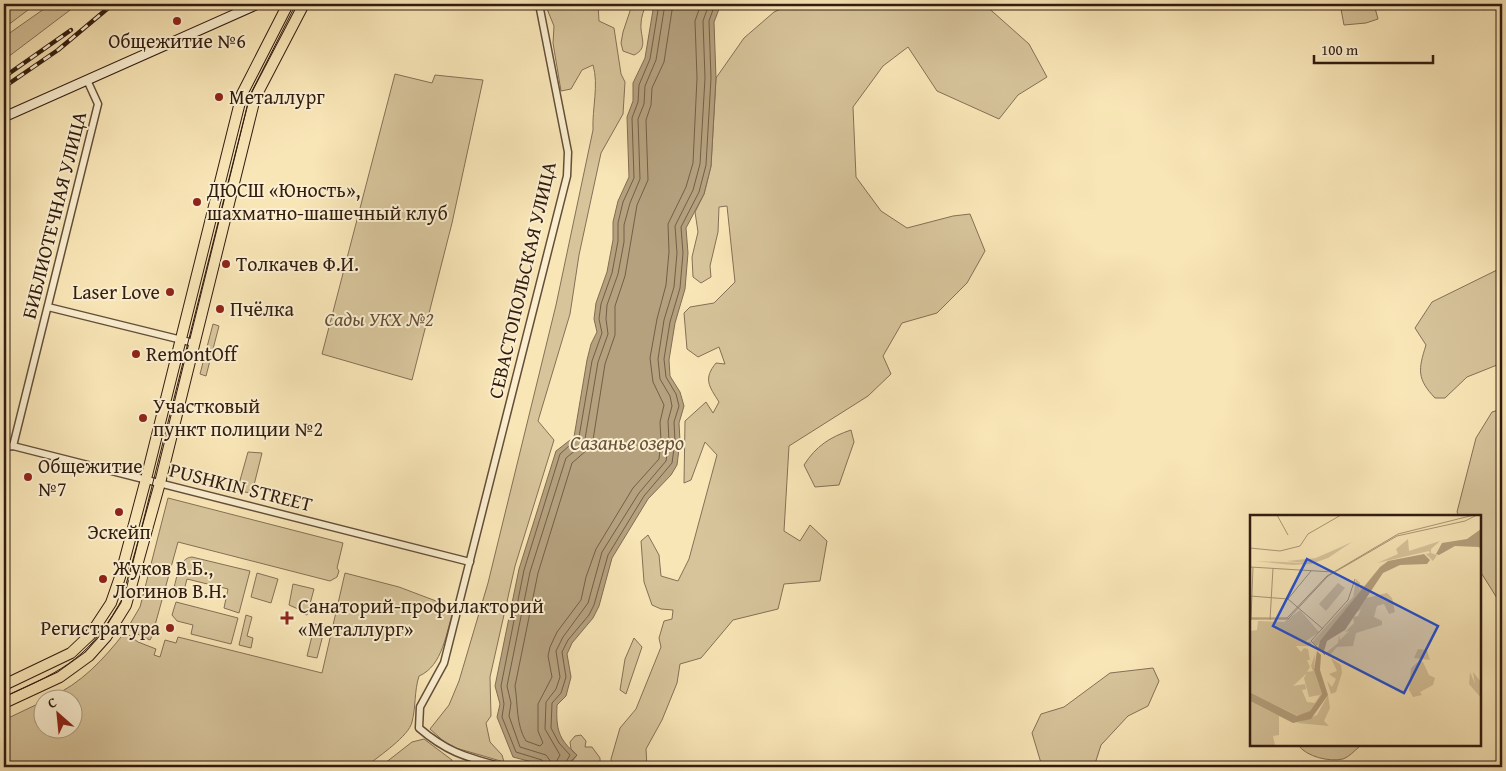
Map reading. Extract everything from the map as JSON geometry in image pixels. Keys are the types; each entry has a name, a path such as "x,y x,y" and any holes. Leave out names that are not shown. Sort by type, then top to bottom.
{"main road":[{"path":"4,117 258,4"},
{"path":"4,685 71,653 99,622 110,603 120,577 146,479 242,94 288,4"},
{"path":"4,702 71,670 89,656 106,637 126,605 160,483 255,98 304,4"}],"street":[{"name":"СЕВАСТОПОЛЬСКАЯ УЛИЦА","path":"503,767 450,751 419,728 420,707 444,663 567,176 568,152 539,4"},
{"name":"БИБЛИОТЕЧНАЯ УЛИЦА","path":"13,446 98,104 87,80"},
{"path":"48,307 194,343"},
{"name":"PUSHKIN STREET","path":"4,447 13,446 470,562"}],"green space":[{"path":"17,4 36,4 4,28 4,15"},
{"path":"51,4 78,4 4,60 4,37"},
{"path":"545,4 598,4 599,21 614,28 621,74 625,82 623,114 601,153 579,255 570,314 538,421 554,440 515,566 490,677 491,716 486,723 490,742 502,755 504,762 449,746 430,729 449,705 459,681 488,583 556,305 593,130 595,73 593,65 582,70 571,89 561,91 553,43 554,26"},
{"path":"626,4 646,4 641,21 643,46 634,55 623,51 621,43 631,8"},
{"path":"792,4 984,4 1029,44 1047,77 1018,95 999,119 937,91 908,47 883,66 853,107 856,177 881,211 907,228 953,216 970,214 985,251 967,283 937,313 902,323 883,356 891,374 868,396 789,446 784,531 800,541 810,525 827,541 820,581 784,584 778,609 733,620 701,658 680,664 677,683 662,720 646,749 647,767 612,767 611,759 620,728 636,709 661,647 659,638 664,621 672,619 673,610 661,609 652,605 644,582 641,541 648,535 659,555 661,576 678,581 689,559 717,455 705,442 691,480 684,483 685,421 706,402 713,413 719,402 710,387 709,378 716,363 725,364 719,347 698,357 687,349 684,313 690,307 714,303 735,282 727,206 719,207 718,232 710,266 711,277 701,283 693,277 692,257 698,232 695,212 704,194 711,166 716,78 744,38 774,12"},
{"path":"1340,4 1374,4 1378,19 1366,23 1344,25"},
{"name":"Сады УКХ №2","path":"395,74 432,83 435,75 483,80 452,223 412,380 322,354"},
{"path":"1502,269 1502,363 1467,377 1445,398 1435,398 1422,379 1421,368 1426,345 1415,328 1432,302"},
{"path":"213,324 219,326 206,376 200,374"},
{"path":"1502,409 1502,606 1481,573 1481,515 1458,515 1457,512 1476,438 1492,412"},
{"path":"851,430 854,442 839,485 815,487 804,465 813,452 824,443"},
{"path":"248,452 262,453 252,493 237,491"},
{"path":"168,498 343,543 337,568 339,571 337,577 330,581 178,542 150,640 127,629 140,607"},
{"path":"192,557 250,571 239,613 224,608 228,589 187,579 182,598 175,596 173,591 181,565 187,558"},
{"path":"257,573 278,579 271,603 251,597"},
{"path":"345,573 399,587 451,605 454,609 439,656 427,671 419,676 410,727 393,745 368,765 369,767 4,767 4,720 32,707 32,738 82,738 82,688 67,688 91,670 125,632 138,642 156,649 154,655 160,657 165,640 176,643 178,637 322,673"},
{"path":"293,584 314,589 307,615 300,613 298,609 289,605"},
{"path":"176,602 238,618 231,644 191,634 193,625 177,621 172,615"},
{"path":"246,615 252,617 247,636 253,638 251,648 239,645"},
{"path":"315,624 325,627 317,658 307,656"},
{"path":"634,638 642,647 626,694 620,690 625,659"},
{"path":"1153,668 1159,681 1148,706 1128,716 1101,745 1094,767 1041,763 1032,733 1041,714 1064,707 1110,673"},
{"path":"581,735 586,741 585,747 592,747 600,758 600,767 551,767 566,765 574,759 577,755 571,749 570,742 575,736"},
{"path":"424,739 452,760 450,767 380,767 412,742"},
{"path":"1299,746 1359,746 1345,758 1337,760 1319,758"}],"water":[{"name":"Сазанье озеро","path":"654,4 721,4 714,22 716,78 711,166 704,194 686,228 688,253 685,289 675,323 669,360 670,376 680,392 684,406 679,423 680,441 677,465 671,475 648,499 612,558 599,606 593,618 572,643 567,654 571,677 566,696 557,705 557,721 562,738 577,755 566,766 551,767 513,757 497,717 500,704 495,686 519,569 556,451 574,437 587,360 591,344 597,332 594,319 596,303 607,272 613,240 613,222 618,201 629,177 627,117 633,101 633,83 645,58"}],"tram line":[{"path":"4,697 45,678 75,659 100,633 125,594 250,95 296,4"}],"railway":[{"path":"4,8 9,4"},
{"path":"4,87 58,50 113,4"},
{"path":"4,77 71,30"}],"place":[{"name":"Общежитие №6","path":"177,21"},
{"name":"Металлург","path":"219,97"},
{"name":"ДЮСШ «Юность», шахматно-шашечный клуб","path":"197,202"},
{"name":"Толкачев Ф.И.","path":"226,264"},
{"name":"Laser Love","path":"170,292"},
{"name":"Пчёлка","path":"220,309"},
{"name":"RemontOff","path":"136,354"},
{"name":"Участковый пункт полиции №2","path":"143,418"},
{"name":"Общежитие №7","path":"28,477"},
{"name":"Эскейп","path":"119,512"},
{"name":"Жуков В.Б., Логинов В.Н.","path":"103,579"},
{"name":"Санаторий-профилакторий «Металлург»","path":"287,618"},
{"name":"Регистратура","path":"170,628"}]}
